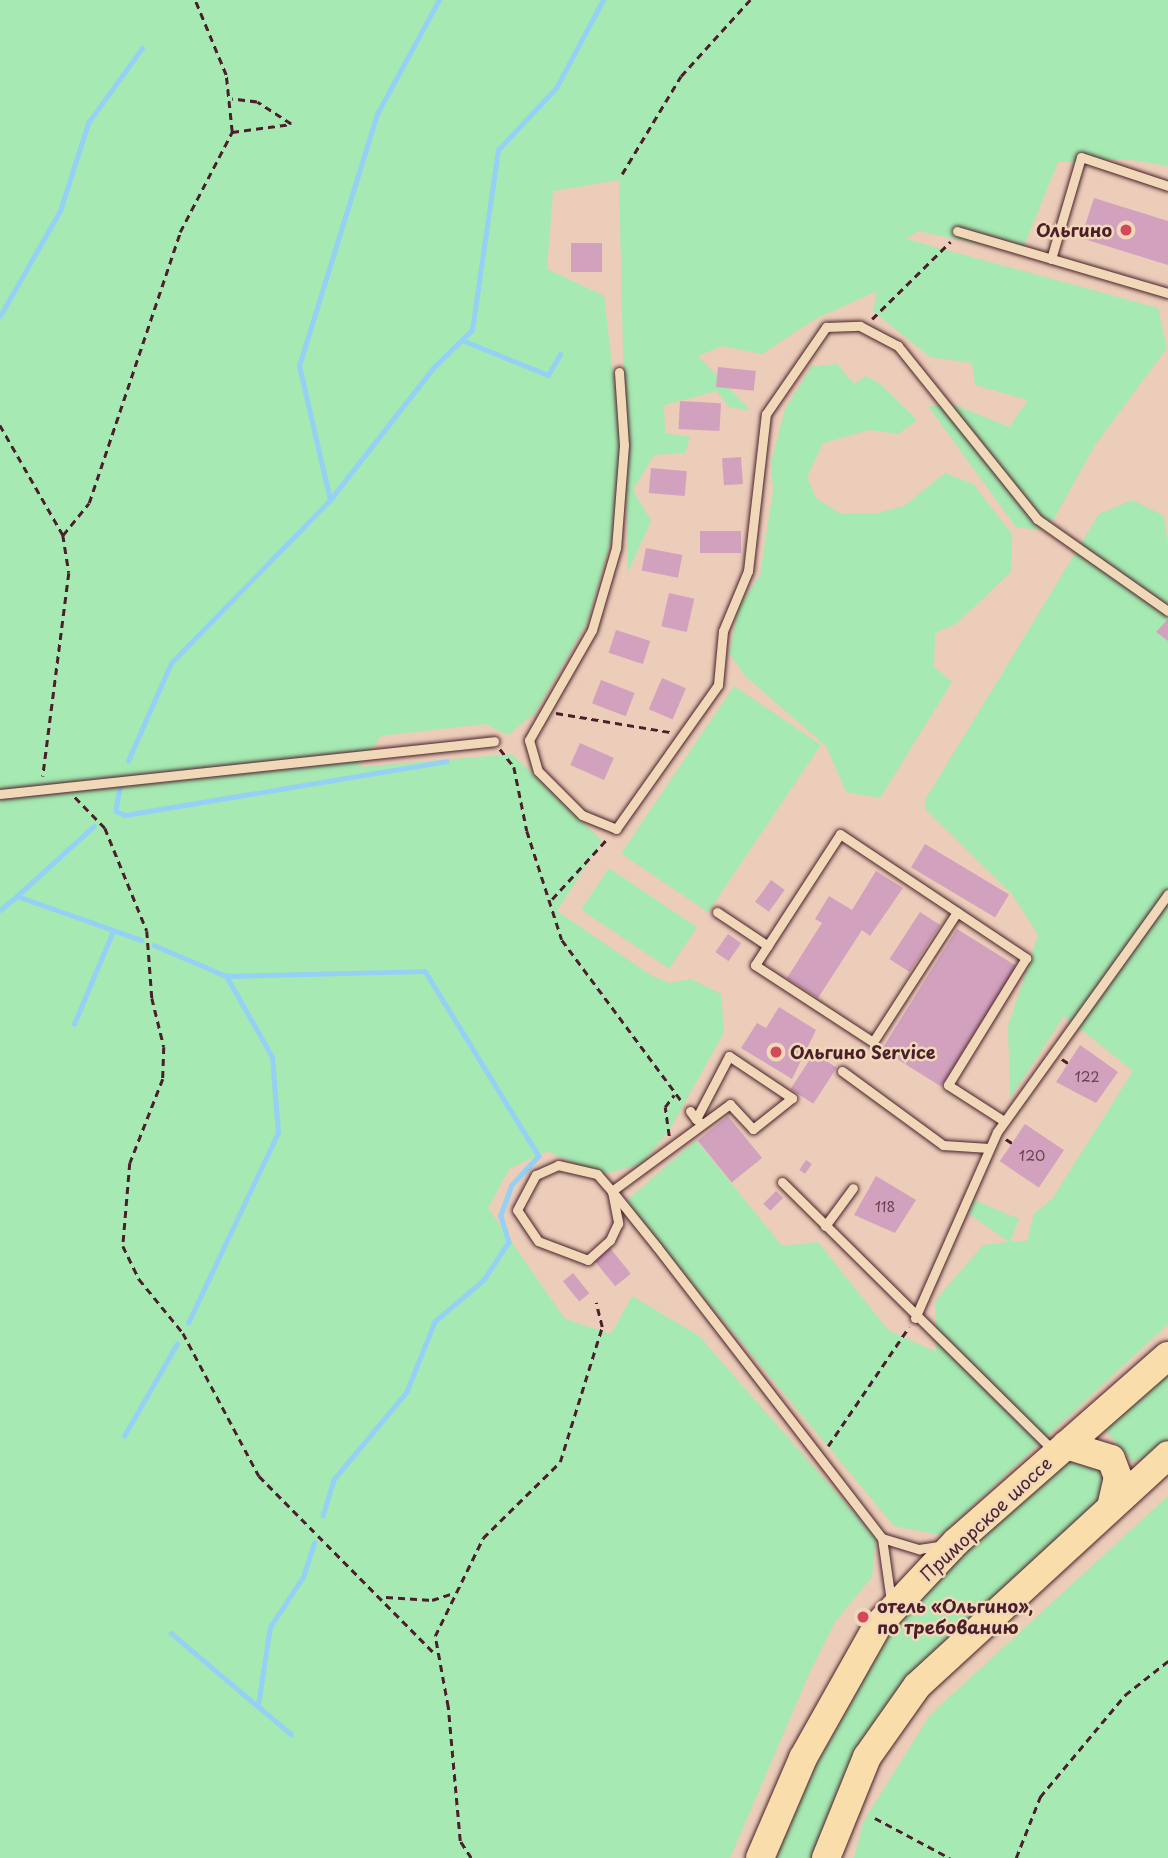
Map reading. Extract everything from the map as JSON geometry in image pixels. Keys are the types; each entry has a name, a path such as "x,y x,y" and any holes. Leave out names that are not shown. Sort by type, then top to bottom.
{"main road":[{"name":"Приморское шоссе","path":"760,1858 854,1660 890,1612 956,1542 1168,1356"},
{"path":"1061,1450 1111,1459 1118,1477 1111,1507"},
{"path":"826,1858 862,1766 917,1686 1168,1455"}],"lane":[{"path":"1051,259 1081,157 1168,186"},
{"path":"957,231 1168,293"},
{"path":"619,372 624,446 616,548 593,630 542,711 529,740 538,771 582,815 616,829 718,685 723,631 748,571 766,414 826,327 860,326 898,346 924,372 948,414 1037,519 1168,610"},
{"path":"0,794 59,784 494,741"},
{"path":"957,912 873,1042 755,965 840,834 957,912 1026,958 948,1085 1004,1121"},
{"path":"915,1318 989,1148 1004,1121 1168,894"},
{"path":"717,912 768,946"},
{"path":"612,1191 673,1145 696,1118 729,1056 792,1098 753,1129 730,1104 696,1118"},
{"path":"842,1071 943,1145 989,1148"},
{"path":"612,1191 618,1223 610,1240 588,1260 538,1241 517,1210 529,1181 558,1165 597,1174 612,1191 882,1538 891,1569 890,1612"},
{"path":"782,1182 915,1318 1061,1450"},
{"path":"825,1226 853,1188"},
{"path":"882,1538 919,1549 956,1542"}],"path":[{"path":"63,535 89,503 180,232 232,132 231,99 195,0"},
{"path":"622,174 681,76 750,0"},
{"path":"231,99 257,102 291,124 232,132"},
{"path":"860,326 901,292 957,231"},
{"path":"0,425 63,535 69,573 60,616 61,669 43,750 44,786"},
{"path":"542,711 683,734"},
{"path":"494,741 514,767 527,831 552,899 562,940 675,1094 696,1118"},
{"path":"59,784 105,828 147,931 152,998 164,1048 163,1079 130,1163 123,1246 139,1279 183,1333 259,1476 386,1597 434,1653 449,1707 460,1841 471,1858"},
{"path":"552,899 616,829"},
{"path":"1066,1062 1071,1065"},
{"path":"673,1145 663,1123 675,1094"},
{"path":"1009,1141 1015,1145"},
{"path":"434,1653 451,1594 483,1538 560,1462 602,1327 596,1303"},
{"path":"828,1446 915,1318"},
{"path":"386,1597 432,1600 451,1594"},
{"path":"1016,1858 1040,1797 1125,1695 1168,1661"},
{"path":"875,1818 950,1858"}],"green space":[{"path":"0,0 1168,0 1168,166 1125,159 1058,162 1021,253 918,231 906,239 1158,308 1167,348 1095,445 1047,531 1016,527 928,406 955,405 1009,427 1028,400 975,385 972,363 930,357 873,311 877,291 815,319 762,354 722,346 698,356 750,410 729,407 717,391 664,405 665,433 690,437 685,453 654,455 633,490 651,521 628,572 619,180 553,191 547,269 604,296 621,442 613,534 587,623 535,713 508,735 485,724 381,736 359,767 512,754 602,841 557,911 652,976 670,983 691,979 721,994 724,1032 669,1131 641,1164 601,1175 547,1151 509,1169 488,1208 565,1319 611,1334 632,1296 699,1336 876,1538 872,1577 835,1622 810,1672 730,1858 0,1858"},
{"path":"837,364 854,384 866,376 880,384 917,420 898,434 869,430 823,443 807,477 816,498 841,514 878,513 904,506 945,473 973,484 1012,534 1011,572 956,624 935,633 934,667 952,682 880,798 846,792 826,746 745,676 729,653 739,606 760,575 773,491 771,462 785,409 812,366"},
{"path":"1132,500 1164,516 1168,546 1168,1324 941,1535 894,1526 625,1202 696,1140 782,1246 818,1242 888,1330 936,1352 935,1301 983,1245 1009,1242 969,1214 974,1200 1019,1219 1010,1242 1027,1241 1034,1214 1052,1199 1133,1071 1064,1016 1010,1098 1008,1026 1038,935 1012,894 925,809 925,800 1099,514"},
{"path":"734,686 821,745 708,912 621,853"},
{"path":"609,868 697,927 669,969 581,909"},
{"path":"1168,1366 1168,1441 1150,1457 1132,1461 1101,1425"},
{"path":"1073,1456 1107,1472 1103,1498 908,1680 836,1793 816,1858 771,1858 797,1797 887,1637 964,1553"},
{"path":"1168,1496 1168,1858 854,1858 863,1822 930,1715"}],"building":[{"name":"Ольгино","path":"1094,198 1168,221 1168,265 1081,238"},
{"path":"571,243 602,243 602,272 571,272"},
{"path":"718,367 756,371 754,391 716,387"},
{"path":"680,401 721,403 719,431 679,429"},
{"path":"741,457 743,484 724,485 722,458"},
{"path":"651,468 687,471 685,496 649,493"},
{"path":"700,531 741,531 741,553 700,553"},
{"path":"646,548 682,555 678,578 642,571"},
{"path":"669,593 694,599 687,632 661,626"},
{"path":"1168,619 1168,641 1156,632"},
{"path":"616,630 650,641 643,664 609,653"},
{"path":"662,678 686,688 673,719 649,709"},
{"path":"601,680 635,693 626,716 592,703"},
{"path":"580,743 614,758 604,780 570,765"},
{"path":"925,844 1009,894 995,918 911,867"},
{"path":"876,871 903,888 870,936 862,930 818,998 787,978 822,923 815,919 829,896 852,910"},
{"path":"771,880 785,890 769,912 755,902"},
{"path":"920,912 940,925 910,972 890,959"},
{"path":"957,929 1016,966 941,1087 882,1049"},
{"path":"728,934 741,943 728,961 715,952"},
{"name":"Ольгино Service","path":"779,1007 816,1030 792,1079 741,1048 757,1023 766,1028"},
{"path":"1080,1045 1118,1072 1096,1103 1056,1082"},
{"path":"814,1053 837,1068 813,1104 791,1089"},
{"path":"728,1116 762,1158 732,1183 698,1141"},
{"path":"1025,1124 1064,1150 1039,1188 1000,1161"},
{"path":"806,1160 812,1164 805,1174 799,1170"},
{"path":"876,1176 916,1200 895,1233 854,1215"},
{"path":"776,1191 783,1198 770,1211 763,1204"},
{"path":"610,1248 631,1274 615,1286 594,1261"},
{"path":"573,1273 589,1293 579,1301 563,1281"}],"waterway":[{"path":"330,500 299,366 377,114 439,0"},
{"path":"128,761 171,663 330,500 433,368 472,330 498,150 556,88 603,0"},
{"path":"0,316 60,211 88,123 142,48"},
{"path":"462,340 548,375 560,354"},
{"path":"121,782 116,811 125,815 447,761"},
{"path":"17,896 94,826"},
{"path":"0,910 17,896 141,940"},
{"path":"74,1024 113,931"},
{"path":"154,945 226,976 425,971 539,1156 512,1185 501,1216 509,1242 484,1280 435,1322 407,1392 334,1480 323,1515"},
{"path":"188,1323 278,1133 272,1057 226,976"},
{"path":"124,1436 177,1344"},
{"path":"258,1705 270,1627 303,1577 314,1543"},
{"path":"171,1633 291,1734"}],"place":[{"name":"Ольгино","path":"1126,230"},
{"name":"Ольгино Service","path":"776,1052"},
{"name":"отель «Ольгино», по требованию","path":"863,1617"}]}
